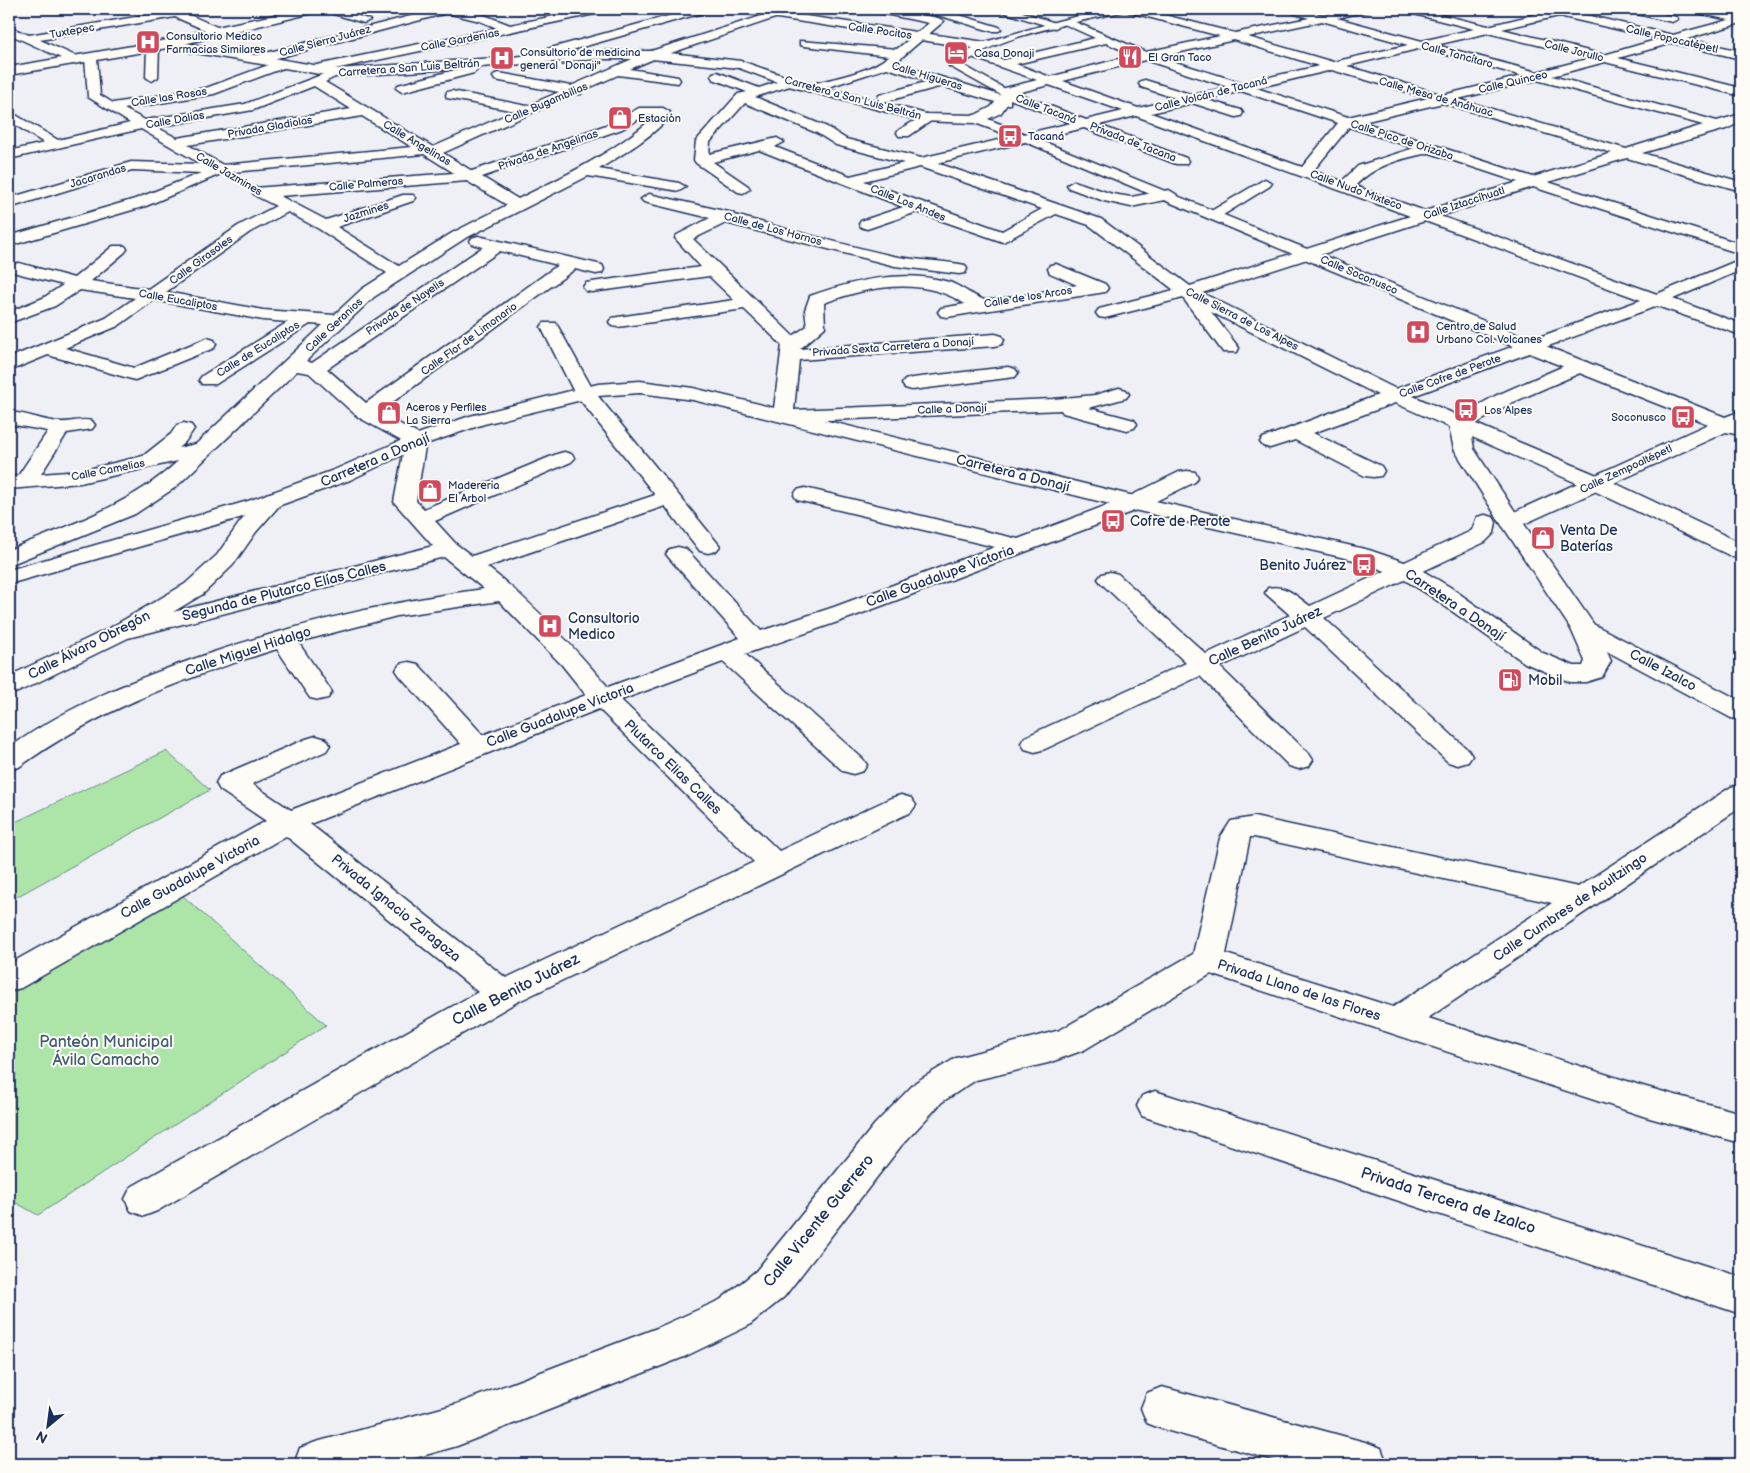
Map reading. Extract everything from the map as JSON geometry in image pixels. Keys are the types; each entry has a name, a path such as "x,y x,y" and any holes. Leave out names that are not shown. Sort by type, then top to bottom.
{"street":[{"path":"9,10 14,9"},
{"path":"9,71 153,47 317,9"},
{"path":"328,9 364,20"},
{"path":"447,9 484,18 526,36"},
{"name":"Calle Sierra Juárez","path":"258,58 447,9"},
{"name":"Calle Gardenias","path":"315,76 422,47 604,9"},
{"name":"Calle Pocitos","path":"522,60 707,9 744,10 986,46"},
{"name":"Calle Higueras","path":"875,9 938,21 917,36 886,64"},
{"path":"910,16 932,10 956,9"},
{"name":"Calle Pico de Orizaba","path":"1004,9 1061,23 1107,39 1145,56 1741,249"},
{"path":"1007,96 956,66 959,59 970,52 986,46 1061,23 1120,9"},
{"name":"Calle Mesa de Anáhuac","path":"1129,9 1232,36 1741,187"},
{"path":"1142,12 1159,9"},
{"name":"Calle Tancítaro","path":"1290,9 1421,46 1741,131"},
{"name":"Carretera a San Luis Beltrán","path":"337,73 522,60 652,55 740,64 790,82 926,118 977,118 996,110 1007,96 1049,79 1232,36 1364,9"},
{"name":"Calle Jorullo","path":"1406,9 1741,92"},
{"name":"Calle Popocatépetl","path":"1545,9 1741,55"},
{"name":"Calle Volcán de Tacaná","path":"850,180 1026,136 1138,112 1573,9"},
{"path":"1628,9 1672,18"},
{"path":"1694,9 1741,20"},
{"path":"932,10 995,29"},
{"path":"177,13 216,31"},
{"name":"Tuxtepec","path":"26,43 177,13 206,14"},
{"name":"Calle Bugambilias","path":"221,169 330,158 429,152 576,91 652,55 774,15"},
{"path":"563,18 603,37"},
{"name":"Calle Quinceo","path":"1346,122 1538,76 1741,20"},
{"path":"9,29 28,25"},
{"path":"9,29 26,43 74,60"},
{"path":"424,32 450,42"},
{"path":"1002,64 1107,39"},
{"path":"804,43 898,53"},
{"path":"167,44 217,50 258,58 282,64 315,76"},
{"path":"217,50 245,44"},
{"path":"152,77 153,47"},
{"path":"422,47 453,66"},
{"name":"Calle Nudo Mixteco","path":"970,52 1741,330"},
{"name":"Calle Jazmines","path":"91,58 94,97 141,126 175,143 286,207 325,226 398,273"},
{"name":"Calle las Rosas","path":"112,107 209,91 282,64"},
{"path":"402,88 470,70 477,64"},
{"path":"812,88 886,64"},
{"name":"Calle Higueras","path":"886,64 1007,96"},
{"path":"619,71 674,80"},
{"name":"Calle Dalias","path":"9,155 141,126 248,107 315,76 337,73"},
{"name":"Calle Angelinas","path":"315,76 429,152 517,205"},
{"name":"Calle Sierra de Los Alpes","path":"717,76 822,130 841,142 858,148 922,163 1095,222 1187,292 1395,396 1596,483 1741,552"},
{"path":"498,77 576,91"},
{"path":"1340,84 1368,77"},
{"path":"884,98 945,81"},
{"path":"701,160 703,140 751,94 790,82"},
{"path":"1145,84 1236,113"},
{"path":"452,95 528,110"},
{"name":"Calle Tacaná","path":"1007,96 1084,124"},
{"name":"Calle Geranios","path":"9,558 127,509 168,482 368,293 458,236 586,170 638,138 662,116 663,112 651,110"},
{"name":"Privada de Angelinas","path":"471,176 593,135 651,110"},
{"name":"Privada Gladiolas","path":"175,143 365,111"},
{"path":"9,115 55,144"},
{"path":"904,133 926,118"},
{"name":"Calle Soconusco","path":"977,118 1026,136 1169,195 1531,347 1736,424"},
{"name":"Calle Iztaccíhuatl","path":"1105,313 1187,292 1532,182 1721,126 1741,118"},
{"path":"1305,172 1325,145 1346,122"},
{"name":"Privada de Tacana","path":"1084,124 1181,161"},
{"path":"701,160 822,130"},
{"name":"Calle Los Andes","path":"760,146 954,221 1003,237 1054,209"},
{"path":"318,147 330,158"},
{"path":"1345,187 1363,169 1404,154 1428,149"},
{"path":"701,160 744,190"},
{"name":"Jacarandas","path":"9,203 131,166 221,169"},
{"path":"9,241 127,208 180,188 221,169"},
{"path":"586,170 679,187"},
{"name":"Calle Palmeras","path":"261,193 471,176"},
{"path":"1214,214 1265,184"},
{"path":"1074,185 1109,198 1131,202 1169,195"},
{"name":"Jazmines","path":"325,226 408,198"},
{"name":"Calle de Los Hornos","path":"649,199 726,216 897,261 934,264 959,269"},
{"name":"Calle Girasoles","path":"9,365 50,350 112,322 154,295 244,229 286,207"},
{"path":"867,224 918,207"},
{"path":"726,216 683,238 791,349 783,416"},
{"path":"933,230 954,221"},
{"path":"458,236 596,269"},
{"name":"Privada de Nayelis","path":"315,369 496,246"},
{"path":"9,318 48,302 77,284 119,249"},
{"path":"884,283 897,261"},
{"name":"Calle Flor de Limonario","path":"365,413 572,263"},
{"name":"Calle Cofre de Perote","path":"1270,442 1657,300 1741,264"},
{"name":"Calle Eucaliptos","path":"19,268 77,284 154,295 263,316 338,321"},
{"path":"1056,269 1135,304"},
{"path":"592,287 713,270"},
{"name":"Calle de los Arcos","path":"791,349 816,327 814,310 816,300 835,292 884,283 930,282 944,285 982,307 1095,287"},
{"path":"1187,292 1230,348"},
{"path":"618,322 748,303"},
{"path":"947,312 982,307"},
{"name":"Calle de Eucaliptos","path":"209,380 307,318"},
{"path":"550,327 584,392 708,546"},
{"name":"Privada Sexta Carretera a Donají","path":"791,349 996,340"},
{"path":"50,350 135,374 202,346"},
{"path":"291,364 315,369 365,413 416,441"},
{"path":"1459,425 1502,400 1580,366"},
{"path":"912,384 1008,373"},
{"path":"948,380 972,409"},
{"name":"Carretera a Donají","path":"9,577 274,499 342,475 416,441 477,420 584,392 640,387 692,394 1134,503 1337,548 1384,562 1405,570 1441,592 1534,658 1570,674 1586,674 1593,670 1598,661 1584,628 1467,455 1459,425"},
{"name":"Calle a Donají","path":"783,416 1054,405 1097,401 1119,394"},
{"path":"9,403 86,425"},
{"path":"1054,405 1127,424"},
{"path":"9,418 29,420 57,418"},
{"path":"16,483 57,418"},
{"name":"Calle Zempoaltépetl","path":"1511,522 1596,483 1736,424"},
{"path":"146,463 178,438 184,429"},
{"path":"1297,433 1373,471"},
{"name":"Plutarco Elias Calles","path":"416,441 405,502 422,518 448,549 505,593 571,660 603,698 774,864"},
{"name":"Calle Camelias","path":"16,483 80,477 206,448"},
{"path":"422,518 564,458"},
{"path":"1134,503 1187,477"},
{"path":"805,494 1020,546"},
{"path":"470,565 668,498"},
{"name":"Calle Álvaro Obregón","path":"9,686 119,633 194,589 225,560 248,527 274,499"},
{"name":"Calle Guadalupe Victoria","path":"9,979 288,822 603,698 756,641 843,612 1134,503"},
{"name":"Calle Benito Juárez","path":"1035,743 1481,535 1485,530 1485,522"},
{"name":"Segunda de Plutarco Elías Calles","path":"119,633 448,549"},
{"path":"678,554 756,641"},
{"path":"1110,579 1203,665 1299,760"},
{"name":"Calle Miguel Hidalgo","path":"9,761 38,738 92,708 195,667 282,638 383,612 505,593"},
{"path":"1277,593 1308,616 1458,756"},
{"name":"Calle Izalco","path":"1584,628 1741,712"},
{"path":"282,638 320,692"},
{"path":"727,652 852,765"},
{"path":"409,670 479,747"},
{"name":"Privada Ignacio Zaragoza","path":"316,745 230,783 288,822 503,994"},
{"name":"Calle Cumbres de Acultzingo","path":"1398,1021 1741,794"},
{"name":"Calle Benito Juárez","path":"144,1199 503,994 901,805"},
{"name":"Privada Llano de las Flores","path":"1583,899 1254,827 1242,827 1238,830 1235,838 1208,961 1646,1102 1741,1128"},
{"name":"Calle Vicente Guerrero","path":"316,1464 458,1426 669,1343 734,1313 770,1284 888,1135 929,1092 950,1077 989,1062 1048,1049 1072,1040 1208,961"},
{"name":"Privada Tercera de Izalco","path":"1155,1106 1741,1296"},
{"path":"1162,1408 1366,1464"}],"green space":[{"path":"166,751 210,790 9,901 9,825"},
{"name":"Panteón Municipal Ávila Camacho","path":"182,895 326,1025 38,1215 9,1199 9,995"}],"place":[{"name":"Consultorio Medico Farmacias Similares","path":"148,42"},
{"name":"Casa Donaji","path":"956,53"},
{"name":"El Gran Taco","path":"1130,57"},
{"name":"Consultorio de medicina general \"Donaji\"","path":"502,58"},
{"name":"Estación","path":"620,118"},
{"name":"Tacaná","path":"1010,136"},
{"name":"Centro de Salud Urbano Col. Volcanes","path":"1418,332"},
{"name":"Los Alpes","path":"1466,410"},
{"name":"Aceros y Perfiles La Sierra","path":"389,413"},
{"name":"Soconusco","path":"1683,417"},
{"name":"Madereria El Arbol","path":"430,491"},
{"name":"Cofre de Perote","path":"1113,521"},
{"name":"Venta De Baterías","path":"1543,538"},
{"name":"Benito Juárez","path":"1364,565"},
{"name":"Consultorio Medico","path":"550,626"},
{"name":"Mobil","path":"1510,680"}]}
